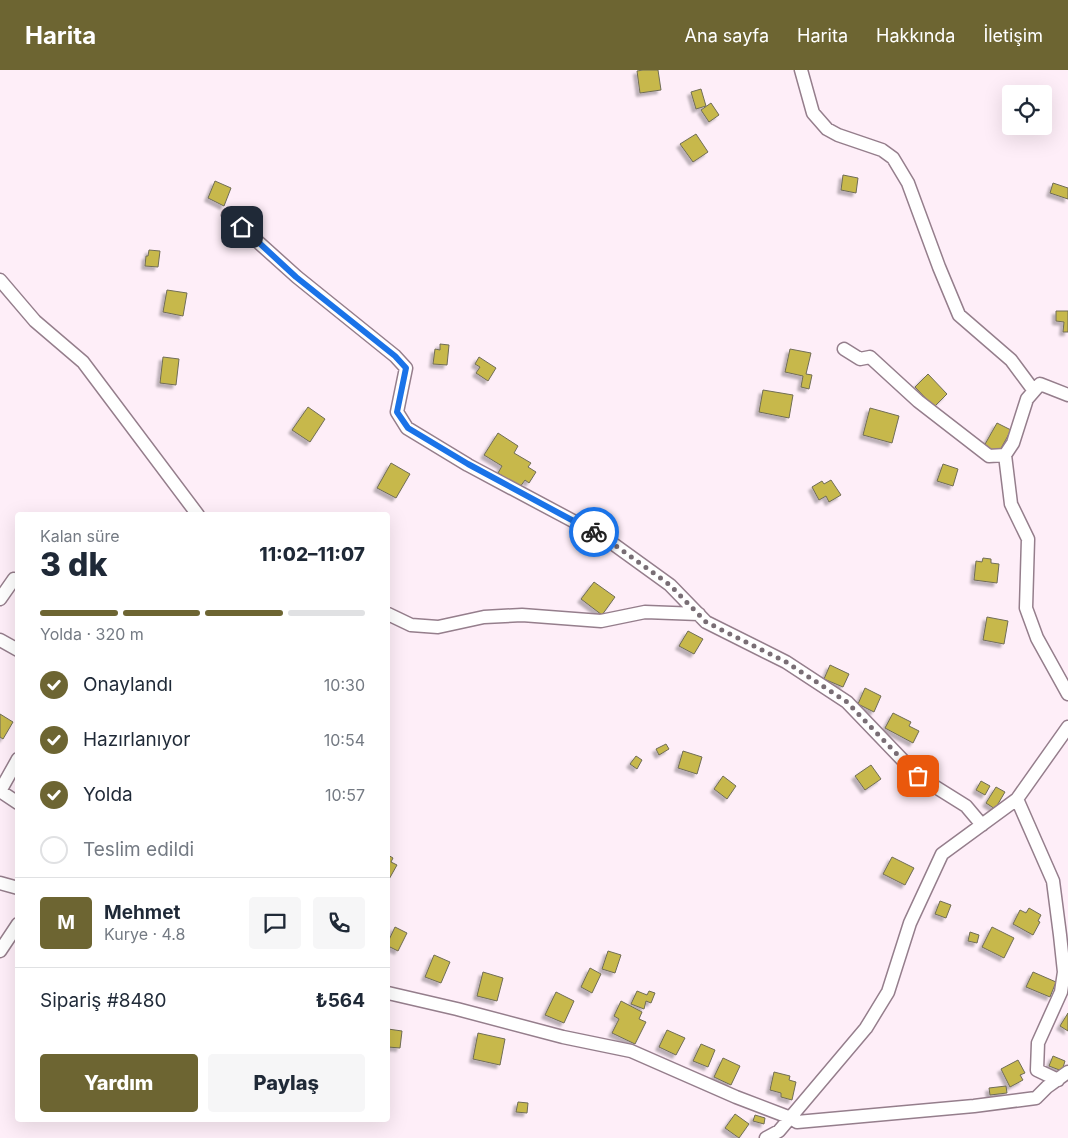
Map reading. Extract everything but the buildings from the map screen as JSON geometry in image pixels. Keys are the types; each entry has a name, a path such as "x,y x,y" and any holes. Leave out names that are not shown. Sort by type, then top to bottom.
{"street":[{"path":"801,70 813,113 827,129 838,135 882,150 893,158 908,183 959,315 1011,360 1034,391"},
{"path":"228,215 296,277 395,356 406,368 397,412 408,428 468,464 605,538 670,585 706,622 786,662 847,702 918,776 966,806 982,825"},
{"path":"0,280 35,321 83,362 196,512"},
{"path":"844,349 860,359 870,357 918,401 989,456 1005,455"},
{"path":"1068,395 1040,384 1027,399 1013,443 1005,455 1011,504 1028,539 1026,608 1037,638 1068,694"},
{"path":"0,599 14,579"},
{"path":"390,615 411,625 438,628 484,617 522,615 602,621 645,612 699,614"},
{"path":"0,640 15,648"},
{"path":"766,1138 779,1131 791,1118 866,1028 888,992 910,923 942,854 1017,799 1068,726"},
{"path":"15,764 0,791 15,801"},
{"path":"1017,799 1053,881 1064,972 1060,992 1038,1043 1037,1070 1063,1076"},
{"path":"0,883 15,887"},
{"path":"0,951 15,928"},
{"path":"390,993 563,1037 630,1051 797,1122 974,1106 1036,1098 1046,1087 1063,1076"}],"way so far":[{"path":"594,532 670,585 706,622 786,662 847,702 918,776"}],"route":[{"path":"242,227 296,277 395,356 406,368 397,412 408,428 468,464 594,532"}]}
